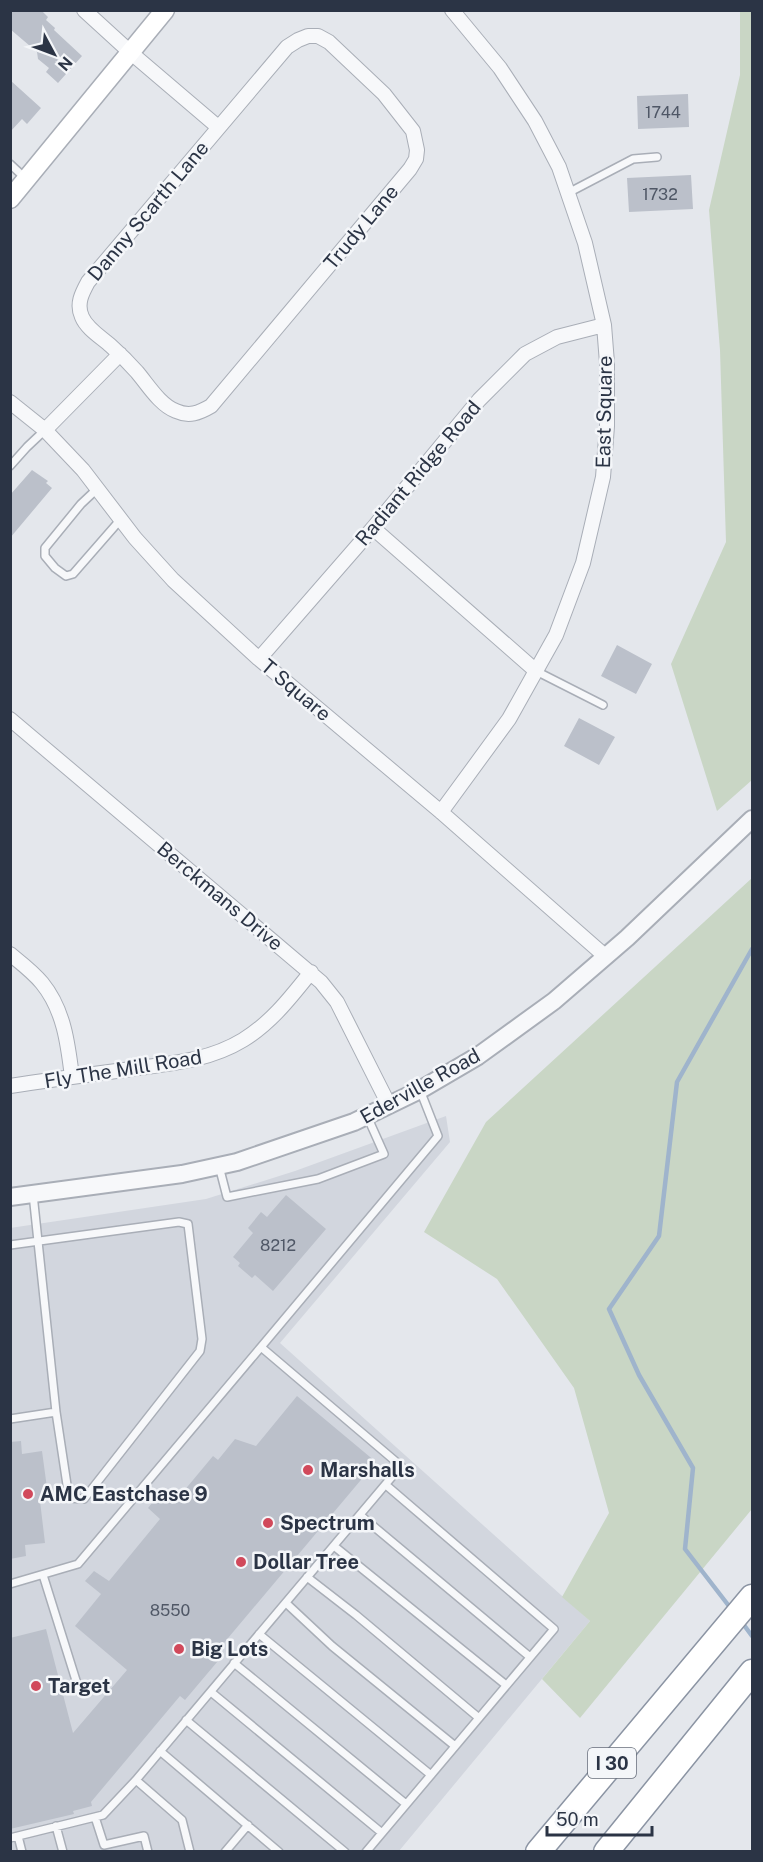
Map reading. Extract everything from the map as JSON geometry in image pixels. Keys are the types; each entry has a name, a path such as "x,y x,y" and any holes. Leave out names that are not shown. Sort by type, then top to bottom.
{"highway":[{"name":"I 30","path":"538,1851 753,1597"},
{"name":"I 30","path":"606,1851 753,1672"},
{"path":"519,1851 657,1695 686,1674"}],"main road":[{"path":"10,199 165,10"}],"street":[{"path":"84,10 218,128"},
{"name":"East Square","path":"441,812 509,719 556,635 583,563 603,477 607,426 607,363 604,325 585,243 559,167 535,121 500,68 452,10"},
{"name":"Danny Scarth Lane","path":"184,414 162,402 120,354 86,325 79,305 81,294 88,282 287,47 308,36"},
{"name":"Trudy Lane","path":"184,414 199,413 210,406 416,159 417,142 412,131 384,94 329,42 318,36 308,36"},
{"name":"Radiant Ridge Road","path":"259,659 373,528 479,400 525,354 557,336 604,325"},
{"path":"45,430 120,354"},
{"name":"T Square","path":"10,402 45,430 83,470 135,538 173,580 259,659 441,812 604,956"},
{"path":"373,528 536,671"},
{"name":"Berckmans Drive","path":"10,719 311,972 337,1002 388,1106"},
{"name":"Ederville Road","path":"10,1197 182,1174 219,1166 274,1151 354,1122 420,1090 478,1056 554,1000 627,938 698,868 753,819"},
{"path":"10,954 43,983 60,1015 67,1036 72,1077"},
{"name":"Fly The Mill Road","path":"10,1086 194,1059 227,1049 262,1026 282,1007 311,972"}],"lane":[{"path":"568,193 633,159 657,157"},
{"path":"10,164 27,180"},
{"path":"10,466 45,430"},
{"path":"98,488 81,504 45,548 45,556 66,576 73,574 121,519"},
{"path":"536,671 603,705"},
{"path":"10,1584 78,1564 438,1136 420,1090"},
{"path":"219,1166 227,1197 318,1179 384,1154 367,1116"},
{"path":"10,1245 38,1242 179,1222 188,1224 202,1339 200,1351 84,1499 69,1498 56,1412 38,1242 33,1194"},
{"path":"22,1851 14,1837 103,1815 136,1780 401,1466 261,1347"},
{"path":"10,1419 56,1412"},
{"path":"366,1851 554,1629 386,1485"},
{"path":"360,1515 530,1657"},
{"path":"334,1546 506,1685"},
{"path":"43,1575 79,1690"},
{"path":"308,1577 479,1718"},
{"path":"286,1603 332,1646 455,1746"},
{"path":"259,1634 431,1774"},
{"path":"234,1664 406,1804"},
{"path":"211,1692 382,1833"},
{"path":"186,1720 345,1851"},
{"path":"160,1751 279,1851"},
{"path":"136,1780 182,1820 190,1851"},
{"path":"96,1817 105,1848 144,1836 148,1851"},
{"path":"225,1851 248,1825"},
{"path":"57,1826 63,1851"}],"shaded area":[{"path":"446,1116 450,1142 280,1343 590,1621 399,1851 11,1851 10,1228 206,1199 295,1171"}],"green space":[{"path":"740,11 752,11 752,780 717,811 671,664 726,542 720,350 709,210 740,75"},
{"path":"752,878 752,1509 580,1718 542,1679 590,1621 562,1597 609,1513 574,1388 497,1279 424,1232 486,1122"}],"building":[{"path":"10,10 41,10 48,17 46,20 55,28 54,30 82,56 58,83 46,72 49,68 38,59 37,52 10,29"},
{"path":"10,80 41,108 27,124 22,119 10,132"},
{"path":"688,94 689,127 638,129 637,96"},
{"path":"691,175 693,209 629,212 627,178"},
{"path":"32,470 48,481 46,483 52,488 10,538 10,495"},
{"path":"617,645 652,664 636,694 601,676"},
{"path":"579,718 615,737 599,765 564,746"},
{"path":"286,1195 326,1229 273,1291 255,1275 252,1278 238,1266 240,1263 233,1257 253,1233 248,1228 261,1212 267,1217"},
{"path":"297,1396 376,1462 218,1650 223,1655 185,1700 180,1696 91,1802 92,1806 73,1811 74,1814 10,1829 10,1638 46,1629 73,1733 127,1670 75,1626 101,1594 85,1581 94,1571 109,1581 160,1519 148,1508 156,1498 173,1504 213,1456 218,1460 235,1439 256,1446"},
{"name":"AMC Eastchase 9","path":"21,1441 22,1454 42,1451 47,1488 44,1489 45,1500 40,1501 45,1543 25,1545 26,1556 10,1559 10,1442"}],"waterway":[{"path":"732,1610 685,1549 693,1468 639,1375 609,1309 659,1236 677,1082 752,949"},
{"path":"741,1621 752,1636"}],"place":[{"name":"Marshalls","path":"308,1470"},
{"name":"AMC Eastchase 9","path":"28,1494"},
{"name":"Spectrum","path":"268,1523"},
{"name":"Dollar Tree","path":"241,1562"},
{"name":"Big Lots","path":"179,1649"},
{"name":"Target","path":"36,1686"}]}
